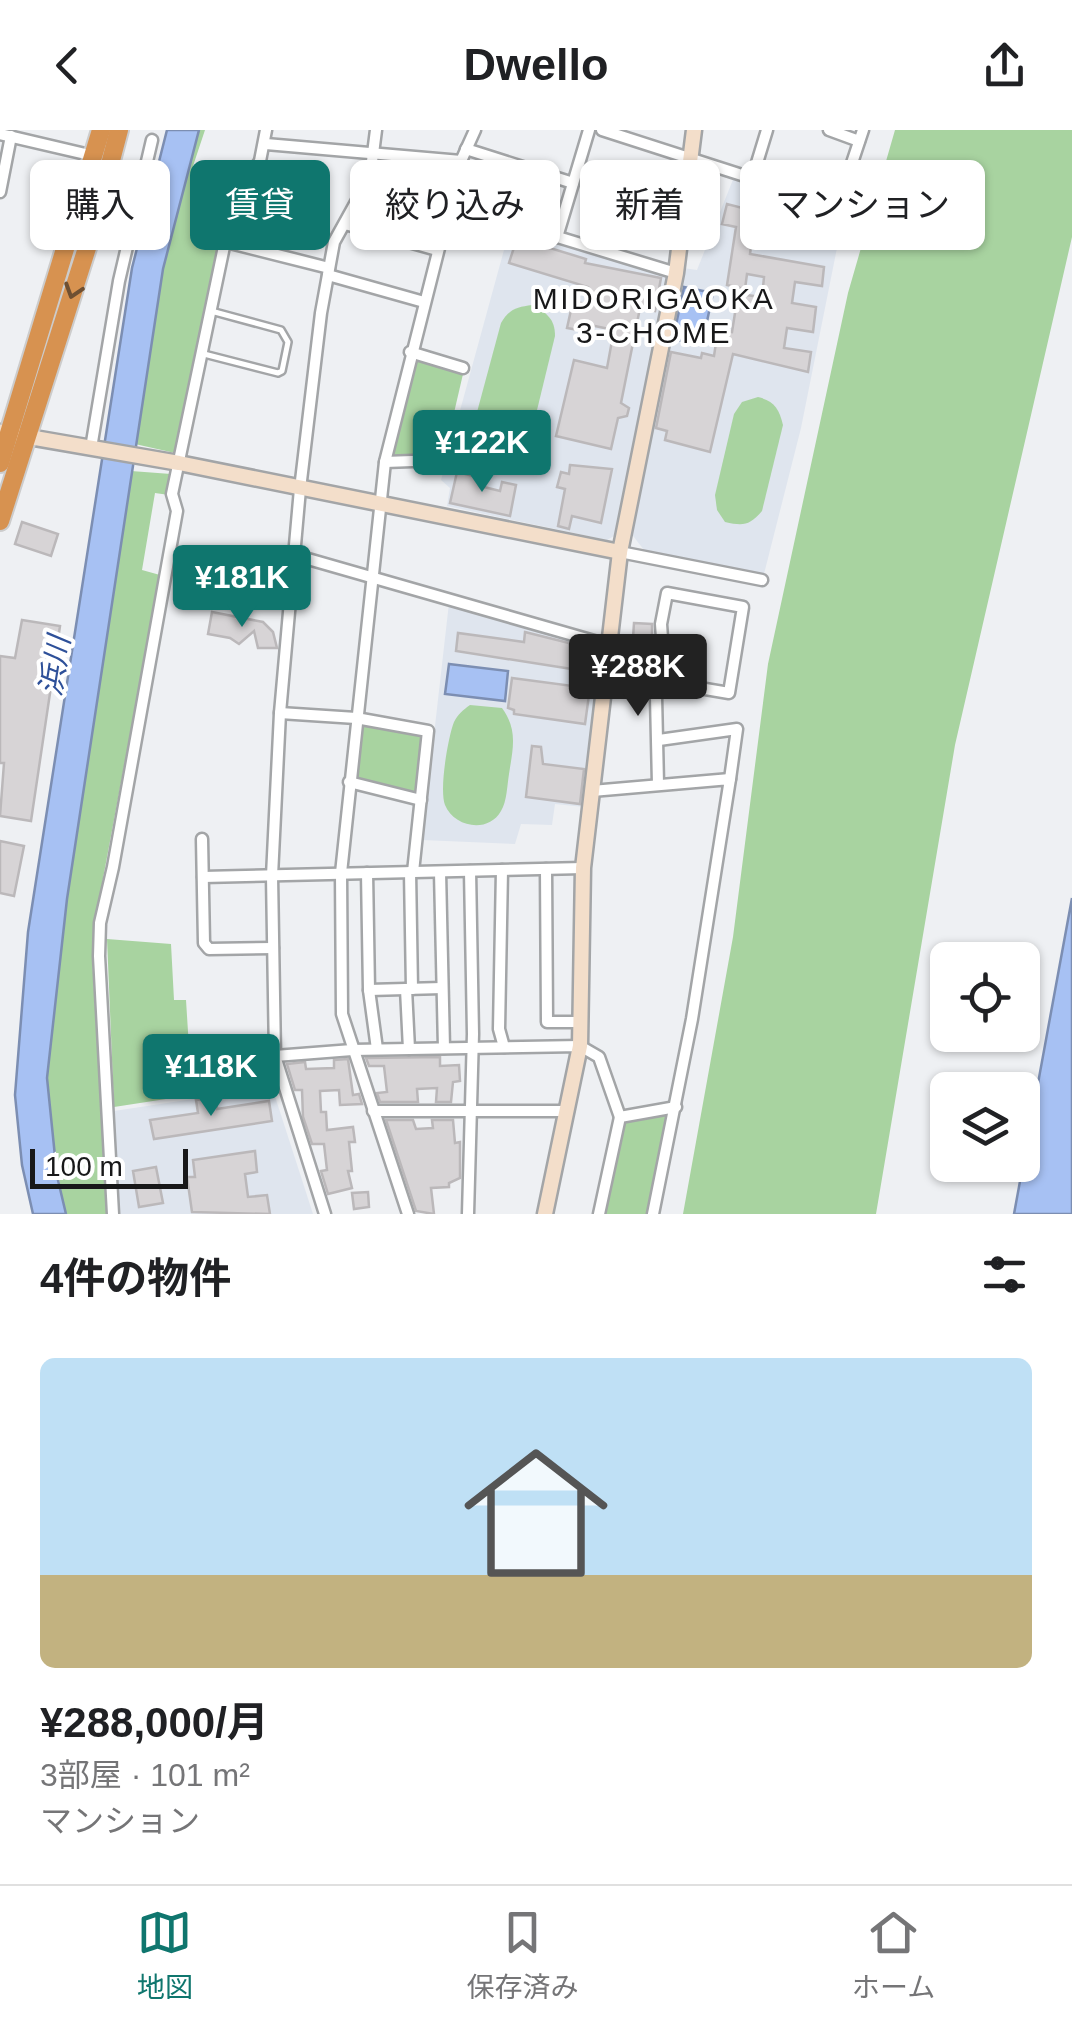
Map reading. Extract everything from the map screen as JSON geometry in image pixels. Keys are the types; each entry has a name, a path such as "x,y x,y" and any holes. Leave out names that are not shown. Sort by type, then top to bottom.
{"highway":[{"path":"0,521 12,433 101,130"},
{"path":"0,463 93,229 119,130"}],"street":[{"path":"260,160 266,130"},
{"path":"325,1214 275,1056 272,876 280,713 300,489 328,272 334,242 370,177 376,130"},
{"path":"461,160 475,130"},
{"path":"560,227 588,130"},
{"path":"602,130 740,173"},
{"path":"545,1214 580,1046 583,868 620,552 676,273 694,130"},
{"path":"758,160 767,130"},
{"path":"829,130 861,136 853,160"},
{"path":"0,192 13,134 95,156"},
{"path":"92,449 119,281 152,140"},
{"path":"266,144 451,160"},
{"path":"466,149 573,183"},
{"path":"345,224 350,225"},
{"path":"560,238 676,273"},
{"path":"112,1214 100,923 177,510 172,494 224,250"},
{"path":"253,250 424,302"},
{"path":"408,1214 342,1014 341,873 384,462 437,250"},
{"path":"410,352 463,368"},
{"path":"12,433 762,580"},
{"path":"384,462 440,460"},
{"path":"294,555 372,575 607,651 659,652"},
{"path":"658,784 659,652 667,593 743,608 730,693 670,684 659,652"},
{"path":"280,713 356,718 428,731 412,872 408,1049"},
{"path":"654,1214 676,1107 737,730 660,740"},
{"path":"592,792 730,780"},
{"path":"349,782 421,800"},
{"path":"202,839 204,944 209,948 273,948"},
{"path":"203,876 583,868"},
{"path":"502,870 498,1029 504,1047"},
{"path":"546,870 547,1022 580,1022"},
{"path":"468,1214 473,1048 470,871"},
{"path":"440,872 444,1048"},
{"path":"366,873 369,990 378,1050"},
{"path":"369,990 442,988"},
{"path":"275,1056 352,1050 580,1046 600,1057 620,1116"},
{"path":"620,1116 676,1107"},
{"path":"374,1112 568,1111"},
{"path":"599,1214 620,1116"}],"lane":[{"path":"202,354 282,371 288,342 281,330 211,311"}],"shaded area":[{"path":"734,177 740,179 740,250 837,250 801,428 764,574 644,550 630,532 683,268 697,270 705,250 720,250 720,212"},
{"path":"560,243 663,274 667,280 614,536 607,540 447,506 450,488 441,480 504,250 560,250"},
{"path":"449,603 600,647 584,807 555,804 552,825 521,824 515,844 422,840"},
{"path":"272,1087 313,1214 118,1214 114,1111"}],"green space":[{"path":"197,130 205,130 195,160 190,160 190,250 218,250 175,453 135,444 170,239"},
{"path":"895,130 1072,130 1072,237 955,745 876,1214 683,1214 733,937 768,664 860,250 985,250 985,160 886,160"},
{"path":"532,305 549,317 555,336 529,443 519,455 500,458 480,449 473,427 501,323 514,310"},
{"path":"413,360 463,374 444,456 391,457"},
{"path":"758,397 775,406 783,425 762,511 745,524 725,522 717,510 715,495 734,414 742,402"},
{"path":"131,471 171,474 169,495 155,493 142,570 160,575 95,921 92,956 107,1214 65,1214 51,1133 47,1078 55,973"},
{"path":"470,705 502,708 513,740 503,807 495,818 480,825 463,823 449,813 443,798 454,722"},
{"path":"359,723 422,735 416,796 353,780"},
{"path":"107,939 171,944 174,1000 186,1000 192,1095 114,1107"},
{"path":"670,1113 648,1214 604,1214 625,1121"}],"water":[{"path":"167,130 199,130 170,242 170,160 159,160"},
{"path":"137,250 168,250 67,899 47,1078 57,1176 66,1214 33,1214 22,1165 15,1095 28,932"},
{"path":"684,287 713,293 702,345 673,339"},
{"path":"449,664 508,671 505,701 445,694"},
{"path":"1072,898 1072,1214 1014,1214 1020,1182 1040,1182 1040,1072"}],"building":[{"path":"727,204 740,207 740,250 824,267 822,286 795,282 792,303 816,307 813,332 787,328 784,348 811,352 808,372 733,354 710,452 665,440 667,431 656,428 671,352 701,358 702,353 714,356 718,330 732,332 738,294 762,297 764,277 747,274 745,289 727,285 736,227 722,224"},
{"path":"513,250 556,250 586,259 585,263 661,278 655,311 640,308 621,403 629,408 627,416 618,418 611,449 556,436 574,360 607,368 614,330 590,325 589,332 567,328 573,301 585,304 588,287 509,263"},
{"path":"570,465 612,469 601,523 572,516 569,529 558,526 565,489 557,487 561,472 569,474"},
{"path":"457,472 486,479 484,487 500,491 502,482 516,485 510,516 450,503"},
{"path":"22,522 58,534 51,556 15,544"},
{"path":"212,612 263,622 273,632 277,648 258,648 254,631 239,644 208,634"},
{"path":"22,620 60,626 31,821 0,816 4,763 0,763 0,656 15,658"},
{"path":"634,623 652,624 652,639 633,638"},
{"path":"525,632 573,644 572,652 593,654 591,672 456,651 458,633 524,642"},
{"path":"512,678 573,686 573,692 589,695 585,724 514,714 508,708"},
{"path":"532,746 541,747 543,764 584,769 580,804 526,797"},
{"path":"0,841 24,846 14,896 0,893"},
{"path":"440,1057 440,1066 459,1065 460,1081 453,1082 451,1102 436,1102 437,1088 417,1089 418,1102 380,1102 377,1093 387,1092 384,1066 369,1066 366,1058"},
{"path":"348,1059 353,1095 359,1094 362,1104 340,1105 339,1090 320,1091 327,1130 353,1127 355,1142 349,1142 352,1188 328,1194 321,1171 327,1170 324,1144 312,1144 303,1117 302,1090 295,1090 287,1064 305,1062 306,1069 334,1068 334,1060"},
{"path":"216,1097 217,1109 269,1101 272,1121 154,1139 150,1120 198,1113 196,1100"},
{"path":"386,1120 413,1120 416,1129 433,1128 432,1120 453,1120 455,1143 460,1142 460,1178 449,1183 449,1187 431,1188 434,1214 416,1211"},
{"path":"255,1151 257,1172 245,1174 248,1197 267,1195 270,1214 192,1212 187,1177 195,1177 193,1160"},
{"path":"156,1167 163,1203 139,1207 133,1171"},
{"path":"368,1192 369,1207 354,1209 352,1193"}],"district":[{"name":"MIDORIGAOKA 3-CHOME","path":"654,316"}],"water label":[{"name":"浜川","path":"55,666"}]}
